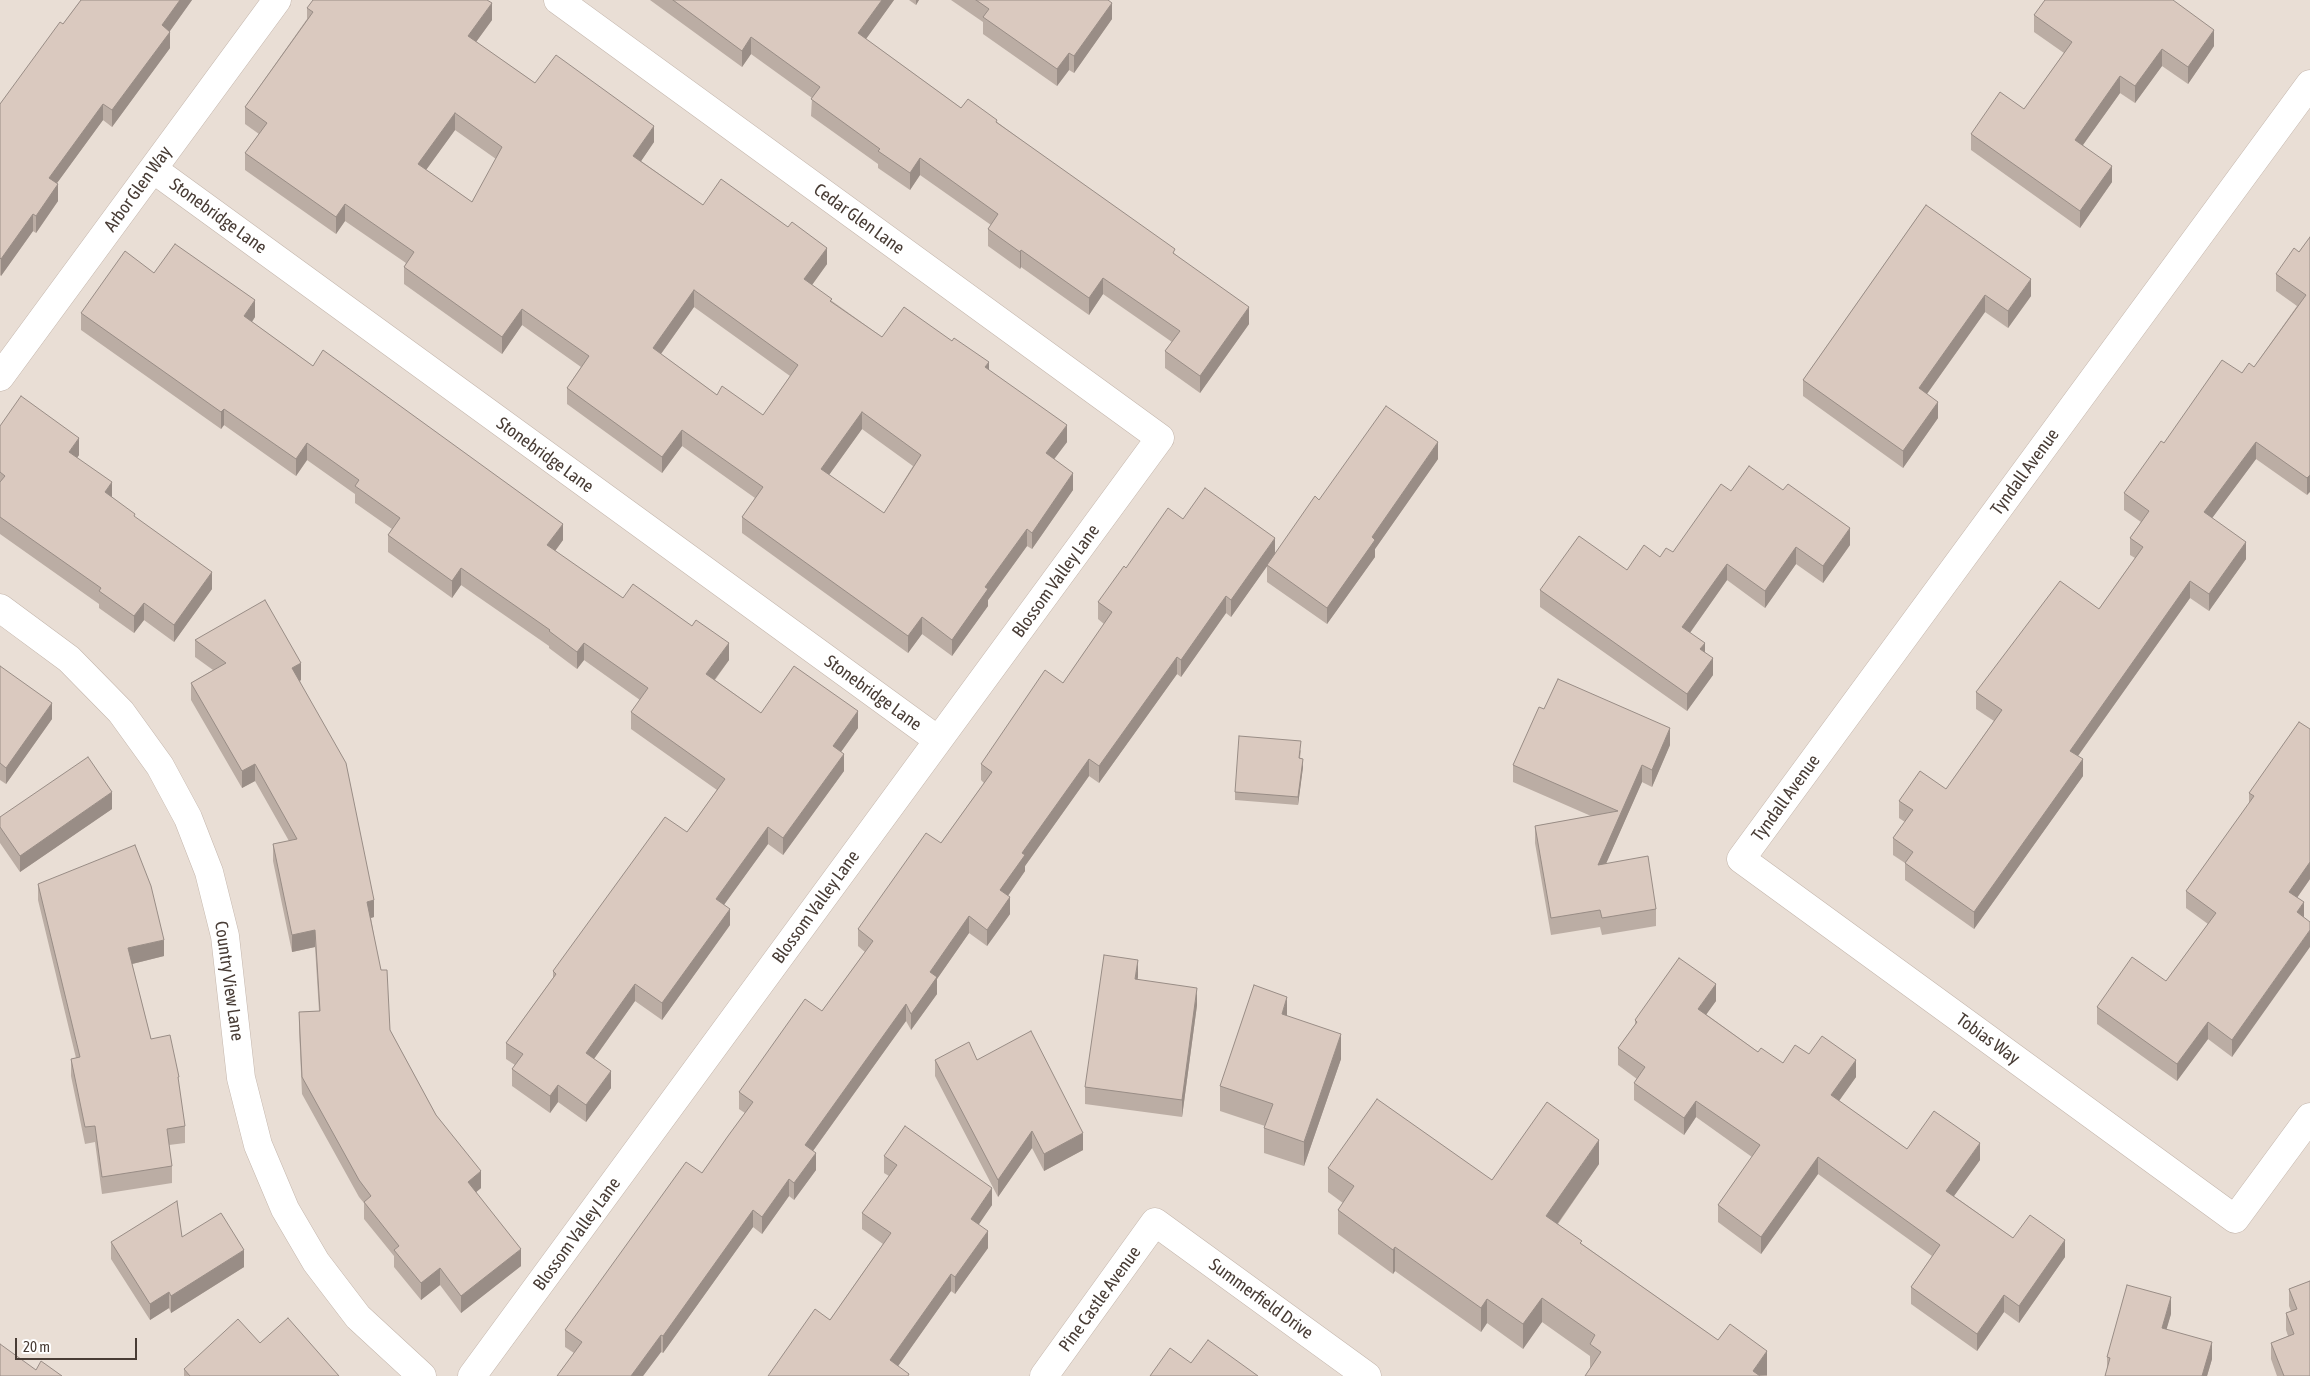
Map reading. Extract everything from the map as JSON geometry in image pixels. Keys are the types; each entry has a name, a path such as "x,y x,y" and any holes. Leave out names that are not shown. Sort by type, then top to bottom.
{"street":[{"name":"Arbor Glen Way","path":"0,377 277,0"},
{"name":"Cedar Glen Lane","path":"558,0 1160,438"},
{"name":"Tyndall Avenue","path":"1741,860 2310,84"},
{"name":"Stonebridge Lane","path":"153,169 938,740"},
{"name":"Blossom Valley Lane","path":"472,1376 1160,438"},
{"name":"Country View Lane","path":"0,608 69,659 121,712 160,766 188,818 209,872 226,936 241,1078 258,1146 285,1209 316,1262 358,1317 422,1376"},
{"name":"Tobias Way","path":"1741,860 2235,1219 2310,1117"},
{"name":"Pine Castle Avenue","path":"1044,1376 1155,1222"},
{"name":"Summerfield Drive","path":"1155,1222 1368,1376"}],"shaded area":[{"path":"0,0 2310,0 2310,1376 0,1376"}],"building":[{"path":"81,0 180,0 162,25 170,32 112,110 103,104 49,178 58,184 36,216 33,214 1,259 0,104 60,22 63,24"},
{"path":"313,0 487,0 492,3 468,36 535,83 556,55 654,126 633,156 703,205 721,179 788,227 792,222 827,248 804,279 832,299 830,301 882,337 904,307 952,341 954,338 989,362 985,367 1067,425 1046,453 1073,473 1032,533 1027,529 985,587 988,589 952,640 922,617 908,636 742,517 763,487 682,430 662,457 567,388 589,356 522,309 502,337 404,267 414,252 345,204 336,217 245,153 267,123 245,107 313,12 307,8","holes":["455,113 502,147 472,202 418,164","694,290 798,365 763,415 722,386 717,395 653,348","862,412 921,455 884,513 821,469"]},
{"path":"673,0 882,0 858,33 961,108 968,99 997,120 996,122 1175,249 1173,253 1249,307 1200,376 1165,351 1180,331 1103,278 1089,298 988,229 998,214 920,158 910,173 878,151 880,149 811,99 820,87 751,37 742,51"},
{"path":"976,0 1108,0 1112,3 1074,56 1069,53 1057,69 983,17 989,9"},
{"path":"2045,0 2173,0 2214,30 2188,67 2162,49 2135,86 2120,76 2075,140 2112,166 2080,211 1971,134 2000,92 2024,109 2072,42 2034,15"},
{"path":"1926,205 2031,279 2008,311 1985,295 1919,388 1938,402 1903,451 1803,380"},
{"path":"2310,237 2310,475 2307,478 2256,442 2204,512 2246,542 2209,594 2190,581 2070,751 2083,759 1974,912 1905,863 1913,852 1893,838 1913,810 1899,801 1920,771 1946,789 2002,710 1976,692 2060,581 2099,609 2143,547 2130,538 2149,511 2124,493 2161,441 2164,443 2222,360 2242,373 2249,363 2254,367 2306,295 2276,274 2294,248 2299,252"},
{"path":"175,244 255,300 244,316 313,366 323,350 563,524 547,545 623,598 633,584 692,626 696,620 729,643 706,674 761,713 794,666 858,711 833,746 844,754 783,838 768,827 716,899 730,909 662,1003 635,984 586,1053 611,1071 586,1105 558,1085 550,1096 512,1069 523,1054 506,1043 556,974 553,971 665,817 687,832 725,779 631,712 648,688 584,643 577,652 550,630 461,568 452,581 388,535 400,518 355,486 359,480 307,443 296,459 224,409 221,412 81,313 125,251 154,273"},
{"path":"21,396 79,438 69,452 112,482 105,492 135,514 134,516 212,572 174,625 144,603 134,616 99,591 101,588 0,517 0,482 5,476 0,472 0,426"},
{"path":"1386,406 1438,442 1372,537 1375,540 1327,608 1267,565 1315,496 1319,500"},
{"path":"1749,466 1783,490 1788,484 1850,528 1823,566 1796,547 1765,591 1727,564 1682,627 1705,643 1700,649 1713,658 1687,694 1540,590 1579,536 1627,570 1644,545 1660,557 1666,548 1673,552 1721,484 1731,491"},
{"path":"1205,488 1275,538 1231,600 1226,596 1181,660 1177,657 1099,766 1089,759 1022,853 1025,855 1000,890 1010,897 987,930 969,916 930,972 937,977 911,1014 906,1004 805,1145 816,1153 794,1183 789,1179 762,1217 753,1210 663,1336 661,1335 631,1376 557,1376 582,1342 565,1330 686,1162 702,1173 753,1102 739,1092 805,999 822,1011 873,941 858,929 926,833 941,843 992,772 981,764 1045,670 1063,683 1112,612 1098,602 1124,566 1126,568 1168,508 1183,519"},
{"path":"265,600 301,663 292,668 346,763 374,900 367,902 381,970 387,970 390,1030 436,1115 481,1171 468,1182 521,1249 461,1296 440,1268 421,1283 394,1250 399,1246 364,1202 371,1196 359,1180 302,1077 299,1012 320,1011 315,930 292,935 273,844 297,839 255,764 242,771 191,683 226,663 195,640"},
{"path":"0,666 52,703 6,768 0,763"},
{"path":"1558,679 1670,728 1652,770 1642,765 1598,865 1648,856 1656,909 1602,918 1600,910 1551,918 1535,826 1618,811 1513,765 1539,707 1544,709"},
{"path":"2299,722 2310,729 2310,862 2289,892 2304,902 2297,912 2310,922 2310,930 2232,1040 2208,1022 2177,1064 2097,1007 2132,957 2166,981 2216,913 2186,891 2254,796 2249,793"},
{"path":"1239,736 1301,741 1299,758 1303,759 1298,797 1235,792"},
{"path":"88,757 112,792 20,856 0,827 0,817"},
{"path":"135,845 151,886 164,940 128,948 151,1039 170,1035 179,1077 185,1126 167,1129 172,1166 102,1177 95,1126 85,1127 71,1059 80,1057 38,884"},
{"path":"1104,955 1138,960 1135,979 1197,988 1182,1100 1085,1087"},
{"path":"1679,958 1716,984 1698,1009 1758,1052 1761,1048 1783,1063 1795,1045 1809,1054 1822,1036 1856,1060 1831,1095 1907,1149 1934,1111 1980,1143 1946,1191 2013,1238 2030,1215 2065,1240 2019,1306 2004,1295 1977,1334 1911,1287 1940,1245 1818,1157 1761,1237 1718,1205 1760,1145 1696,1101 1684,1118 1634,1083 1645,1067 1618,1048 1637,1022 1635,1020"},
{"path":"1254,985 1287,997 1282,1014 1341,1034 1304,1142 1264,1128 1273,1104 1220,1086"},
{"path":"1031,1031 1083,1133 1044,1154 1032,1131 998,1180 935,1060 969,1042 977,1060"},
{"path":"1377,1099 1492,1180 1547,1102 1599,1140 1546,1216 1582,1241 1580,1243 1718,1340 1730,1324 1767,1351 1753,1371 1760,1376 1585,1376 1601,1352 1590,1344 1595,1335 1542,1298 1523,1324 1487,1299 1481,1308 1395,1247 1393,1250 1338,1210 1354,1186 1328,1168"},
{"path":"905,1126 992,1188 971,1219 988,1231 955,1277 951,1274 890,1360 909,1374 908,1376 768,1376 815,1309 830,1320 891,1233 862,1213 897,1165 884,1156"},
{"path":"177,1201 182,1237 221,1213 244,1250 171,1296 169,1292 150,1304 111,1242"},
{"path":"2310,1281 2310,1376 2284,1376 2271,1343 2294,1334 2286,1313 2297,1309 2289,1289"},
{"path":"2127,1285 2171,1297 2162,1328 2212,1342 2202,1376 2105,1376 2110,1358 2107,1357"},
{"path":"288,1318 339,1376 190,1376 184,1369 238,1319 260,1343"},
{"path":"1208,1340 1258,1376 1150,1376 1170,1348 1191,1363"},
{"path":"0,1344 36,1370 41,1361 62,1376 0,1376"}]}
